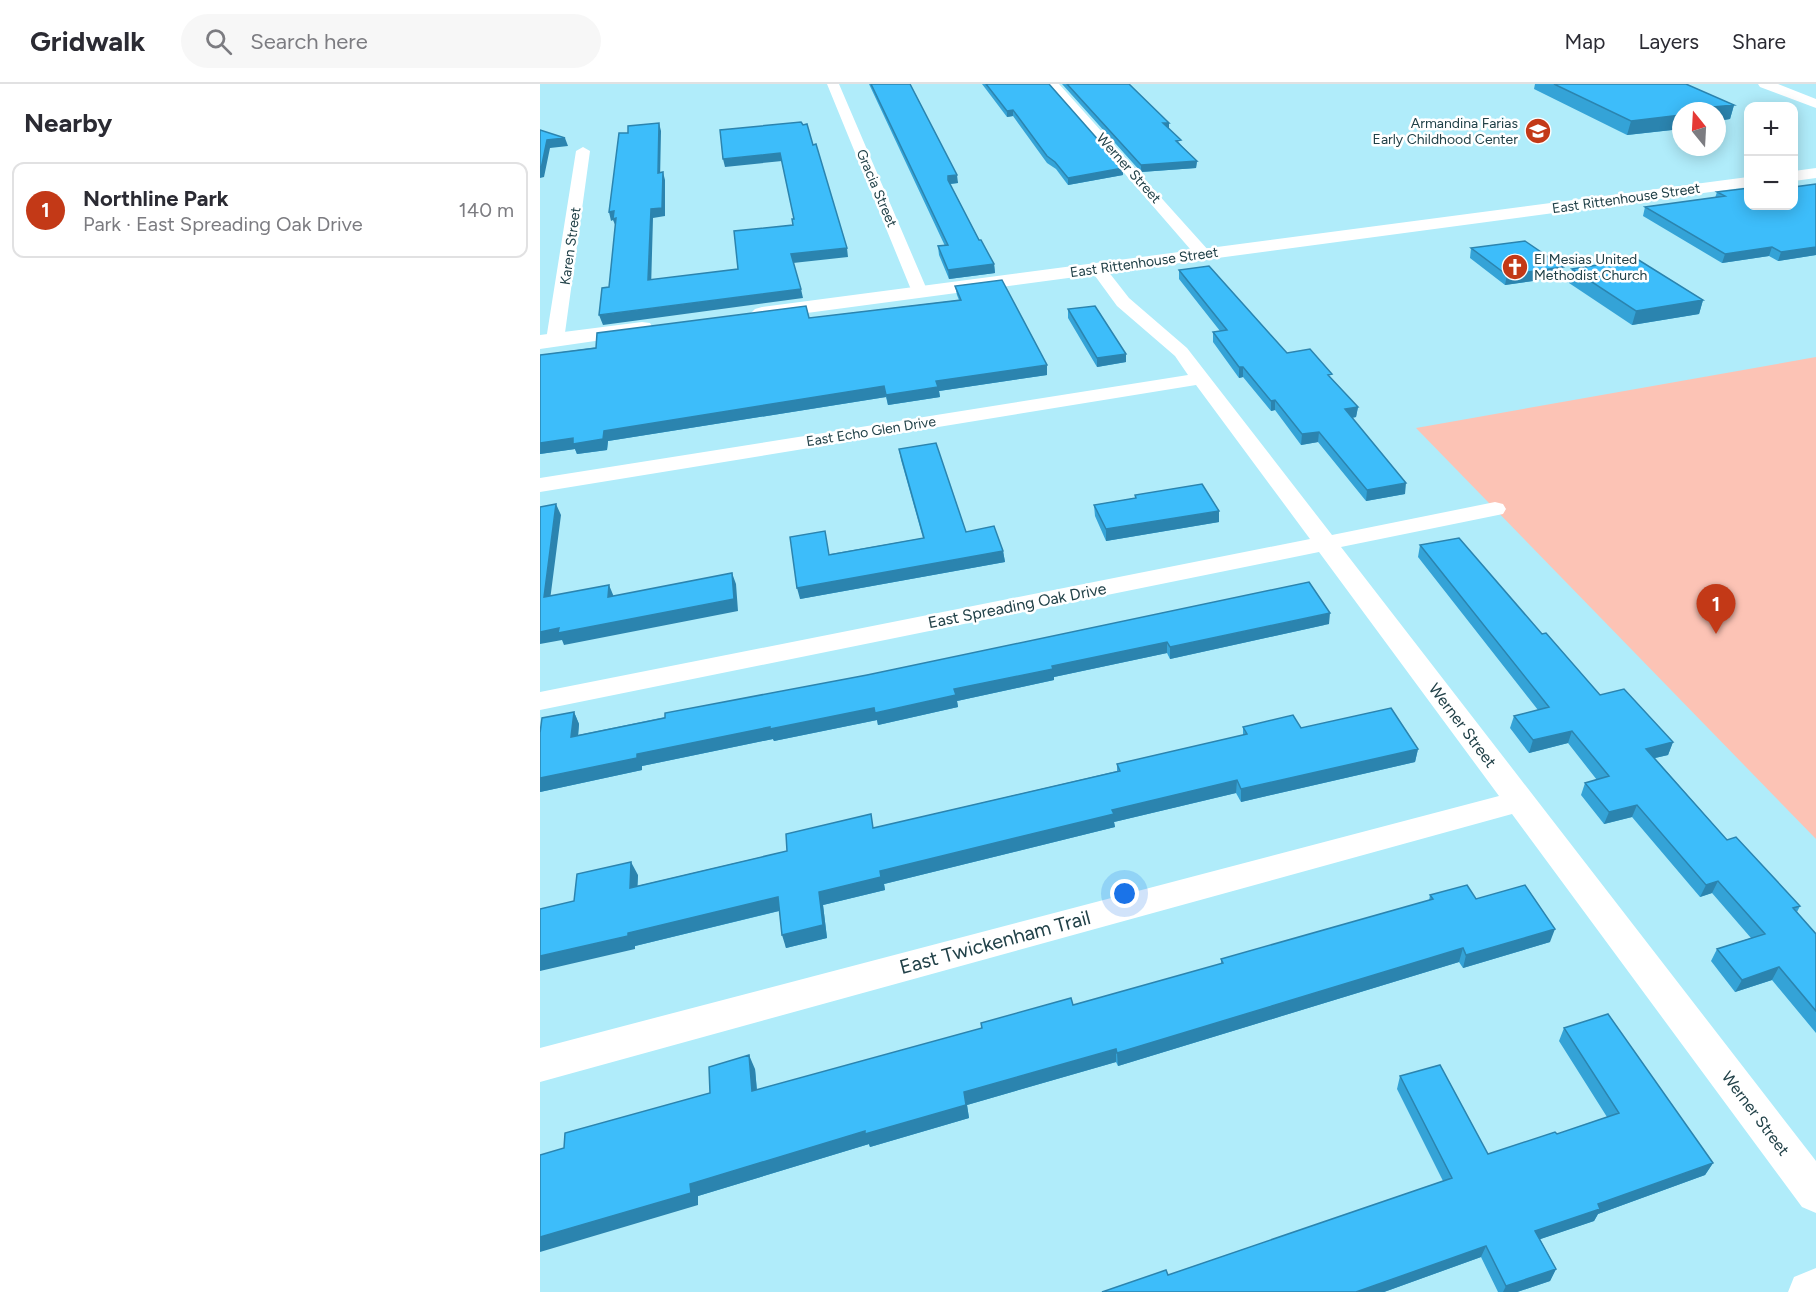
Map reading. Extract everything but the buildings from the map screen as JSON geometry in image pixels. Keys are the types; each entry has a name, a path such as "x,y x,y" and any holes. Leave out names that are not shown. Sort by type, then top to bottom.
{"street":[{"name":"Gracia Street","path":"833,84 920,292"},
{"name":"Werner Street","path":"1053,84 1203,254"},
{"path":"1765,84 1816,104"},
{"name":"Karen Street","path":"548,341 584,151"},
{"path":"1798,175 1816,173"},
{"name":"East Rittenhouse Street","path":"744,315 1744,183"},
{"name":"Werner Street","path":"1098,269 1123,302 1170,340 1202,378 1816,1193"},
{"path":"548,341 661,326"},
{"name":"East Echo Glen Drive","path":"540,484 1202,378"},
{"name":"East Spreading Oak Drive","path":"540,701 1495,509"},
{"name":"East Twickenham Trail","path":"540,1065 1520,801"},
{"path":"1809,1292 1816,1289"}],"shaded area":[{"path":"1816,357 1816,839 1416,428"}],"place":[{"name":"Armandina Farias Early Childhood Center","path":"1538,131"},
{"name":"El Mesias United Methodist Church","path":"1515,267"},
{"name":"Northline Park","path":"1716,634"}]}
